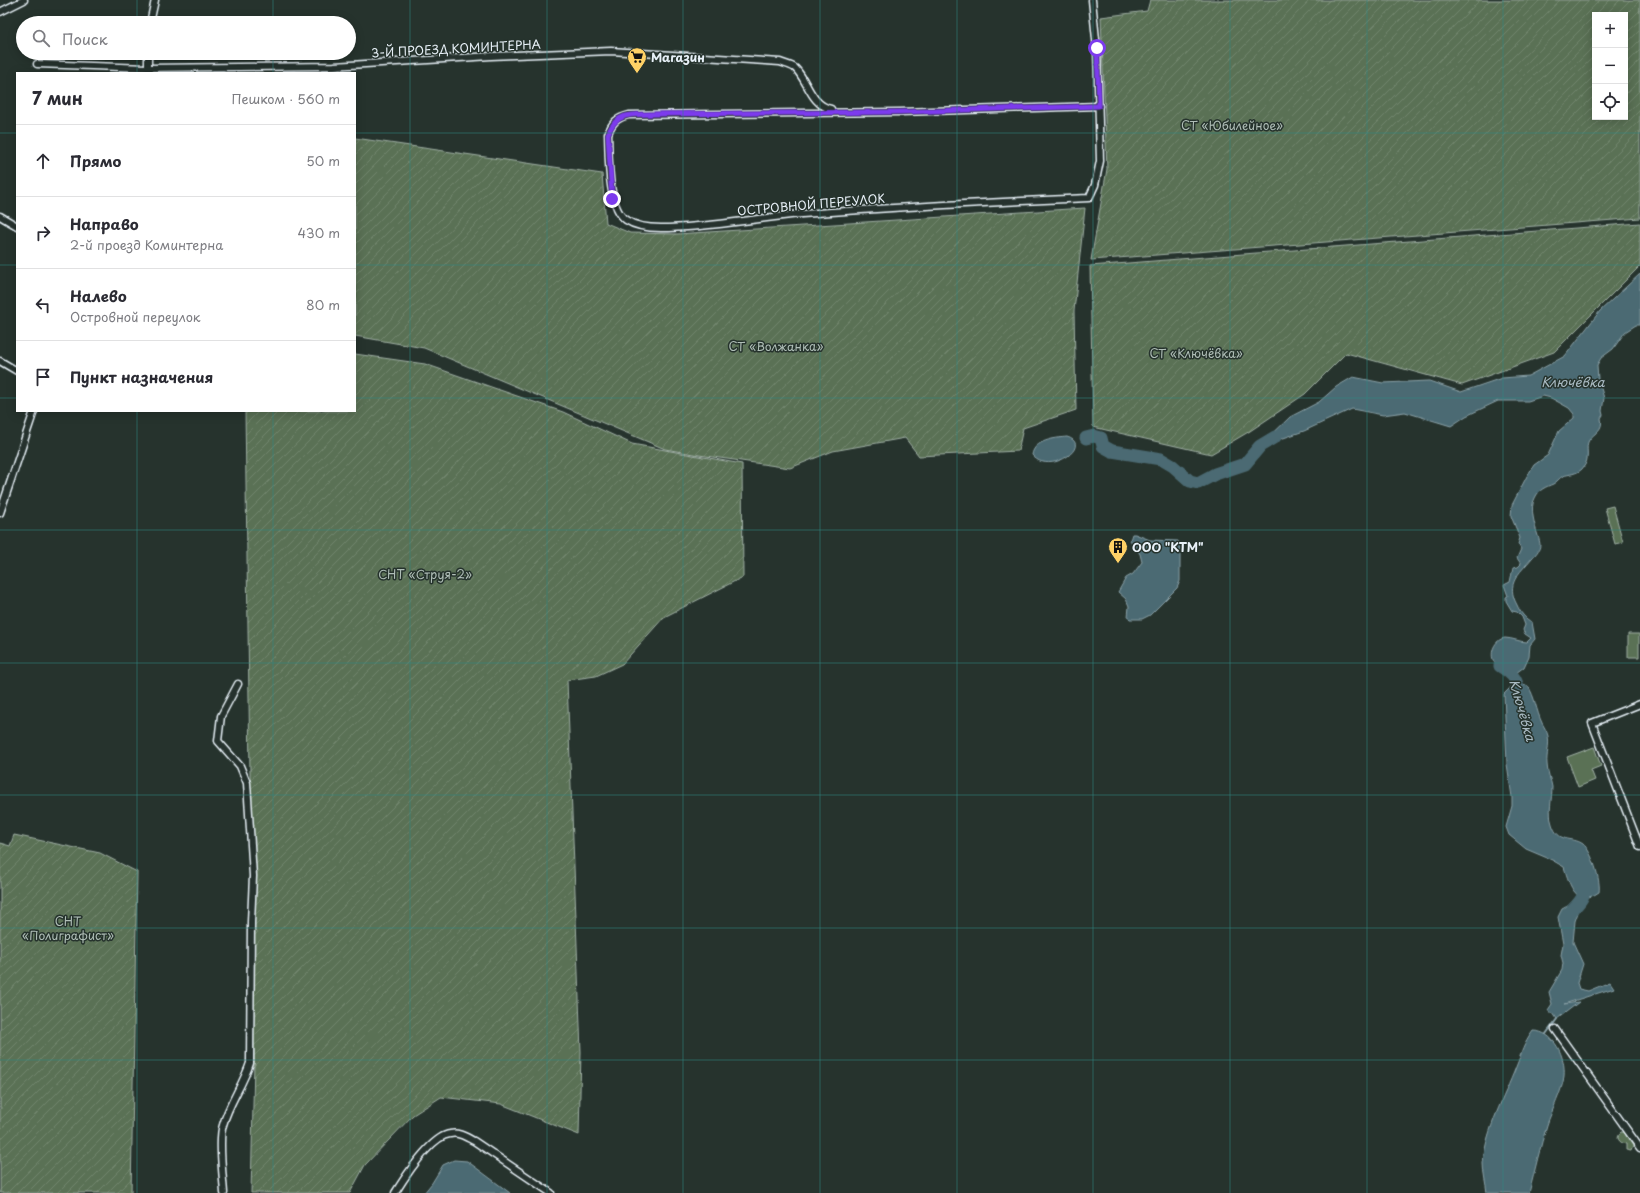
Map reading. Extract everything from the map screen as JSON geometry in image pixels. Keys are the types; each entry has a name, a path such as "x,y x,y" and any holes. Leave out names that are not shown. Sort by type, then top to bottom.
{"street":[{"path":"0,12 24,0"},
{"path":"152,16 155,0"},
{"path":"844,112 900,112 1099,106 1097,48 1092,0"},
{"name":"3-Й ПРОЕЗД КОМИНТЕРНА","path":"38,64 148,71 334,66 491,56 611,51 780,62 793,67 803,77 816,101 823,107 844,112"},
{"path":"148,60 148,71"},
{"name":"ОСТРОВНОЙ ПЕРЕУЛОК","path":"844,112 629,115 619,118 612,124 608,134 612,199 616,210 626,220 640,226 659,228 699,227 764,218 901,207 1089,198 1095,185 1100,161 1099,106"},
{"path":"0,216 16,225"},
{"path":"0,361 16,370"},
{"path":"0,513 2,499 34,412"},
{"path":"224,1193 222,1127 230,1105 244,1080 250,1063 251,922 253,876 247,783 240,766 218,741 221,716 238,684"},
{"path":"1640,704 1592,723 1640,847"},
{"path":"1555,1028 1640,1148"},
{"path":"395,1193 433,1143 450,1134 462,1134 474,1140 551,1193"}],"green space":[{"name":"СТ «Юбилейное»","path":"1150,0 1640,0 1640,218 1091,260 1107,169 1101,17 1147,11"},
{"name":"СТ «Волжанка»","path":"356,138 602,174 606,223 630,233 677,234 1085,208 1074,311 1076,410 1023,428 1018,451 919,456 905,438 833,451 790,468 699,455 665,449 424,348 356,336"},
{"name":"СТ «Ключёвка»","path":"1640,223 1640,266 1554,352 1462,385 1346,353 1305,394 1250,431 1211,454 1093,427 1090,266"},
{"name":"СНТ «Струя-2»","path":"356,354 425,364 563,412 632,444 742,464 743,577 664,617 622,664 596,676 567,680 581,1052 579,1135 501,1104 441,1097 413,1115 365,1165 350,1193 251,1193 254,1062 245,412 356,412"},
{"path":"1613,506 1623,542 1615,544 1605,508"},
{"path":"1628,634 1639,634 1639,657 1628,657"},
{"path":"1594,747 1601,766 1591,770 1595,780 1578,787 1567,757"},
{"name":"СНТ «Полиграфист»","path":"14,835 100,853 137,872 131,1193 0,1193 0,843 10,846"},
{"path":"1621,1132 1624,1132 1633,1146 1631,1151 1626,1150 1626,1144 1619,1140 1618,1136"}],"water":[{"name":"Ключёвка","path":"1640,274 1640,325 1636,325 1625,332 1613,349 1601,358 1597,365 1598,379 1604,398 1602,411 1603,415 1601,418 1602,422 1600,428 1589,440 1587,446 1587,461 1578,472 1563,476 1539,492 1533,502 1533,517 1540,547 1518,574 1512,591 1520,610 1529,621 1532,622 1535,639 1530,645 1529,656 1524,667 1512,676 1509,673 1504,673 1497,666 1492,655 1494,647 1501,639 1508,638 1527,642 1531,638 1525,634 1523,630 1525,625 1522,617 1517,612 1512,611 1506,601 1506,597 1508,596 1504,585 1510,582 1513,568 1518,567 1521,564 1517,558 1521,549 1518,544 1520,538 1511,516 1512,505 1534,465 1548,455 1559,431 1574,418 1574,414 1569,408 1551,398 1543,396 1528,401 1498,401 1466,416 1451,426 1405,412 1383,415 1352,409 1304,431 1260,446 1290,417 1319,402 1336,387 1353,377 1383,383 1429,381 1461,392 1502,378 1528,376 1565,356 1600,311"},
{"path":"1067,437 1074,441 1075,446 1072,452 1066,457 1058,461 1048,463 1039,461 1032,455 1037,446 1041,443 1051,439"},
{"path":"1132,534 1150,540 1178,541 1180,548 1180,581 1177,588 1150,615 1142,619 1130,619 1128,617 1129,606 1126,599 1118,592 1126,578 1133,574 1142,562 1140,554 1130,540"},
{"name":"Ключёвка","path":"1523,684 1528,686 1530,690 1548,736 1549,743 1547,761 1552,787 1550,810 1552,824 1558,834 1562,837 1583,844 1593,859 1599,881 1599,892 1585,898 1575,893 1564,867 1526,849 1509,835 1506,827 1512,806 1512,797 1507,764 1504,694 1510,688"},
{"path":"1573,903 1578,904 1580,907 1575,921 1573,942 1583,964 1577,983 1579,989 1588,991 1610,982 1614,988 1564,1004 1579,1002 1557,1019 1553,1013 1550,1013 1548,1010 1552,1004 1549,992 1562,970 1563,963 1561,955 1563,944 1558,917 1562,909"},
{"path":"1533,1031 1547,1035 1557,1046 1563,1061 1563,1081 1547,1125 1529,1193 1487,1193 1483,1163 1488,1138 1496,1114 1523,1049"},
{"path":"454,1160 467,1161 510,1193 424,1193 443,1165"}],"waterway":[{"name":"Ключёвка","path":"1086,438 1094,436 1101,438 1103,446 1112,451 1161,459 1173,466 1190,481 1198,483 1215,474 1245,464 1260,446 1275,437"},
{"name":"Ключёвка","path":"1500,666 1514,677 1519,689 1521,702"},
{"name":"Ключёвка","path":"1567,916 1583,897 1585,887 1584,880"},
{"path":"1546,1034 1557,1019"}],"place":[{"name":"Магазин","path":"637,74"},
{"name":"ООО \"КТМ\"","path":"1118,564"}],"route":[{"path":"612,199 608,134 612,124 619,118 629,115 657,114 900,112 1099,106 1097,48"}]}
